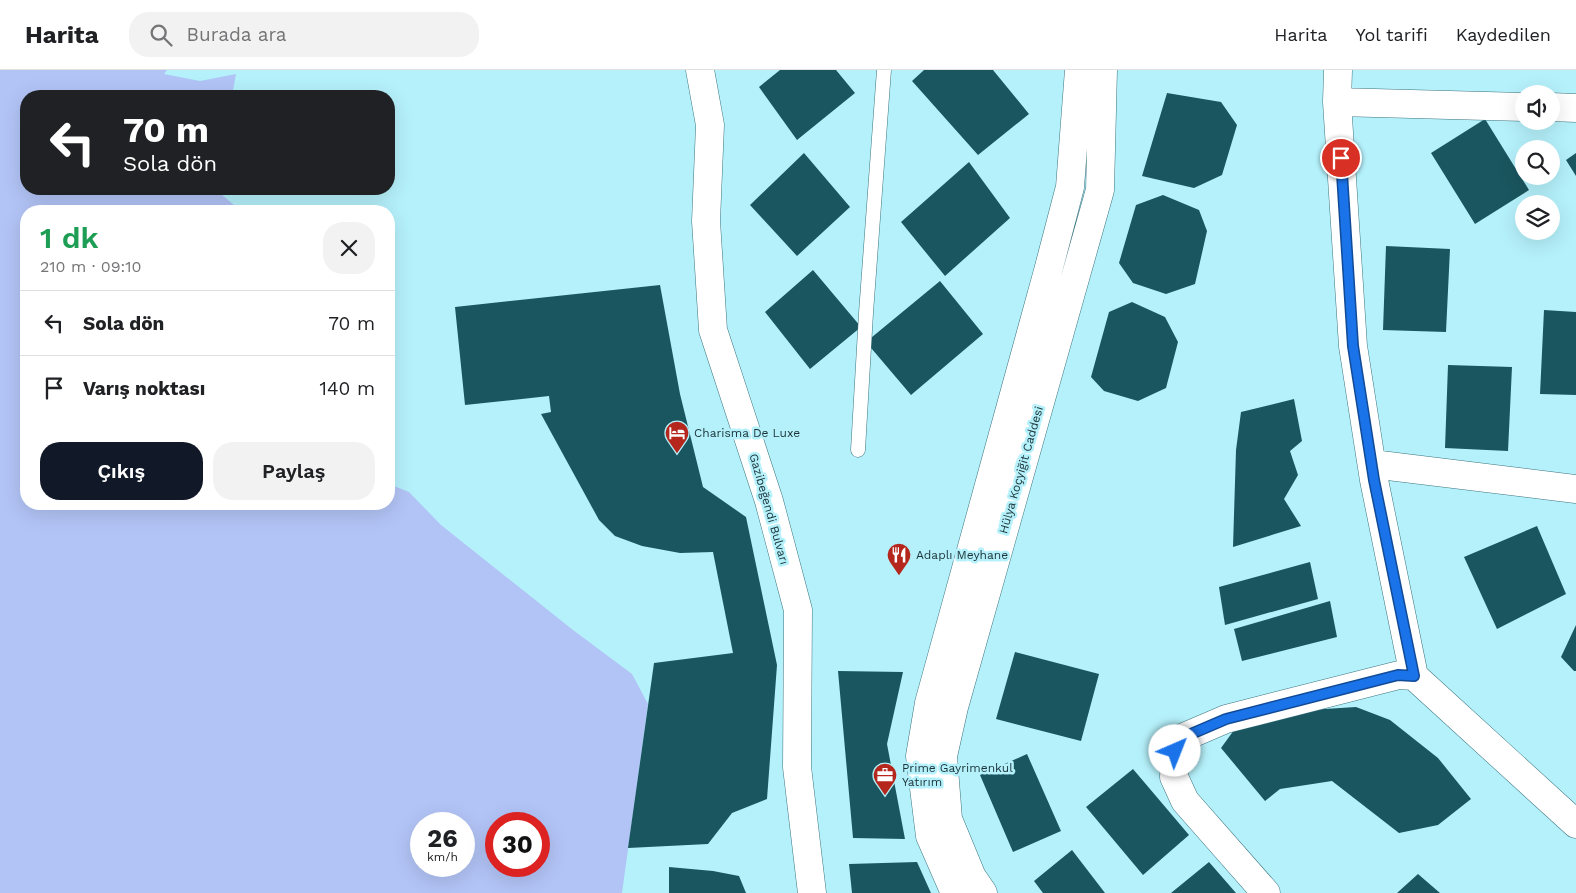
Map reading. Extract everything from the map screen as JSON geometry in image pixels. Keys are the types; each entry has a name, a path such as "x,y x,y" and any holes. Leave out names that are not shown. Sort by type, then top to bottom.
{"street":[{"name":"Gazibeğendi Bulvarı","path":"700,70 710,124 706,221 713,330 769,500 798,610 798,767 812,893"},
{"path":"955,893 930,836 920,756 932,694 1070,187 1079,70"},
{"name":"Hülya Koçyiğit Caddesi","path":"983,893 972,877 948,818 943,756 954,707 1100,190 1103,70"},
{"path":"1338,70 1337,102 1353,346 1372,464 1414,676 1576,824"},
{"path":"1337,102 1515,107"},
{"path":"1560,107 1576,108"},
{"path":"1372,464 1576,489"},
{"path":"1266,893 1184,801 1174,776 1175,751 1184,737 1226,719 1398,675 1414,676"}],"lane":[{"path":"858,450 884,70"}],"water":[{"path":"0,70 167,70 164,74 200,81 236,74 233,90 20,90 20,195 222,195 234,205 20,205 20,510 395,510 395,486 409,492 441,525 573,630 632,674 648,704 622,893 0,893"}],"building":[{"path":"780,70 836,70 855,93 797,140 759,87"},
{"path":"924,70 993,70 1029,114 978,155 912,81"},
{"path":"1167,93 1221,102 1237,125 1222,175 1194,188 1142,176"},
{"path":"1485,119 1515,167 1515,185 1526,185 1529,190 1521,195 1515,195 1515,199 1475,224 1431,153"},
{"path":"804,153 850,207 797,256 750,205"},
{"path":"1576,153 1576,176 1566,160"},
{"path":"969,162 1010,218 945,276 901,222"},
{"path":"1163,195 1199,210 1207,231 1195,284 1166,294 1133,283 1119,263 1136,205"},
{"path":"1386,246 1450,249 1446,332 1383,330"},
{"path":"813,270 861,327 810,369 765,312"},
{"path":"940,281 983,334 911,395 866,342"},
{"path":"660,285 680,394 703,487 746,517 777,665 767,799 732,813 708,844 628,848 654,663 733,653 713,552 680,553 642,546 615,536 599,520 541,414 551,412 549,396 465,405 455,307"},
{"path":"1132,302 1165,317 1178,342 1166,388 1138,401 1104,391 1091,377 1109,312"},
{"path":"1544,310 1576,312 1576,395 1540,394"},
{"path":"1448,365 1512,367 1508,451 1445,448"},
{"path":"1294,399 1302,441 1290,451 1298,475 1284,499 1301,526 1233,547 1236,450 1241,412"},
{"path":"1537,526 1566,594 1497,629 1464,557"},
{"path":"1310,562 1318,599 1225,625 1219,587"},
{"path":"1330,601 1337,637 1242,661 1234,629"},
{"path":"1576,625 1576,671 1574,671 1561,657"},
{"path":"1015,652 1099,674 1081,741 996,719"},
{"path":"838,671 903,672 887,744 905,839 853,838"},
{"path":"1356,707 1390,720 1438,758 1471,799 1438,825 1399,833 1332,781 1280,789 1265,801 1221,748 1237,726 1293,711"},
{"path":"1027,754 1061,831 1013,852 980,775"},
{"path":"1133,769 1189,835 1143,875 1086,807"},
{"path":"1072,850 1105,893 1043,893 1034,881"},
{"path":"917,862 931,893 852,893 849,864"},
{"path":"1209,862 1236,893 1171,893"},
{"path":"669,867 713,871 739,876 746,893 669,893"},
{"path":"1418,874 1440,893 1397,893"}],"place":[{"name":"Charisma De Luxe","path":"677,454"},
{"name":"Adaplı Meyhane","path":"899,576"},
{"name":"Prime Gayrimenkul Yatırım","path":"885,796"}],"route":[{"path":"1175,751 1184,737 1226,719 1398,675 1414,676 1374,480 1353,346 1341,158"}]}
